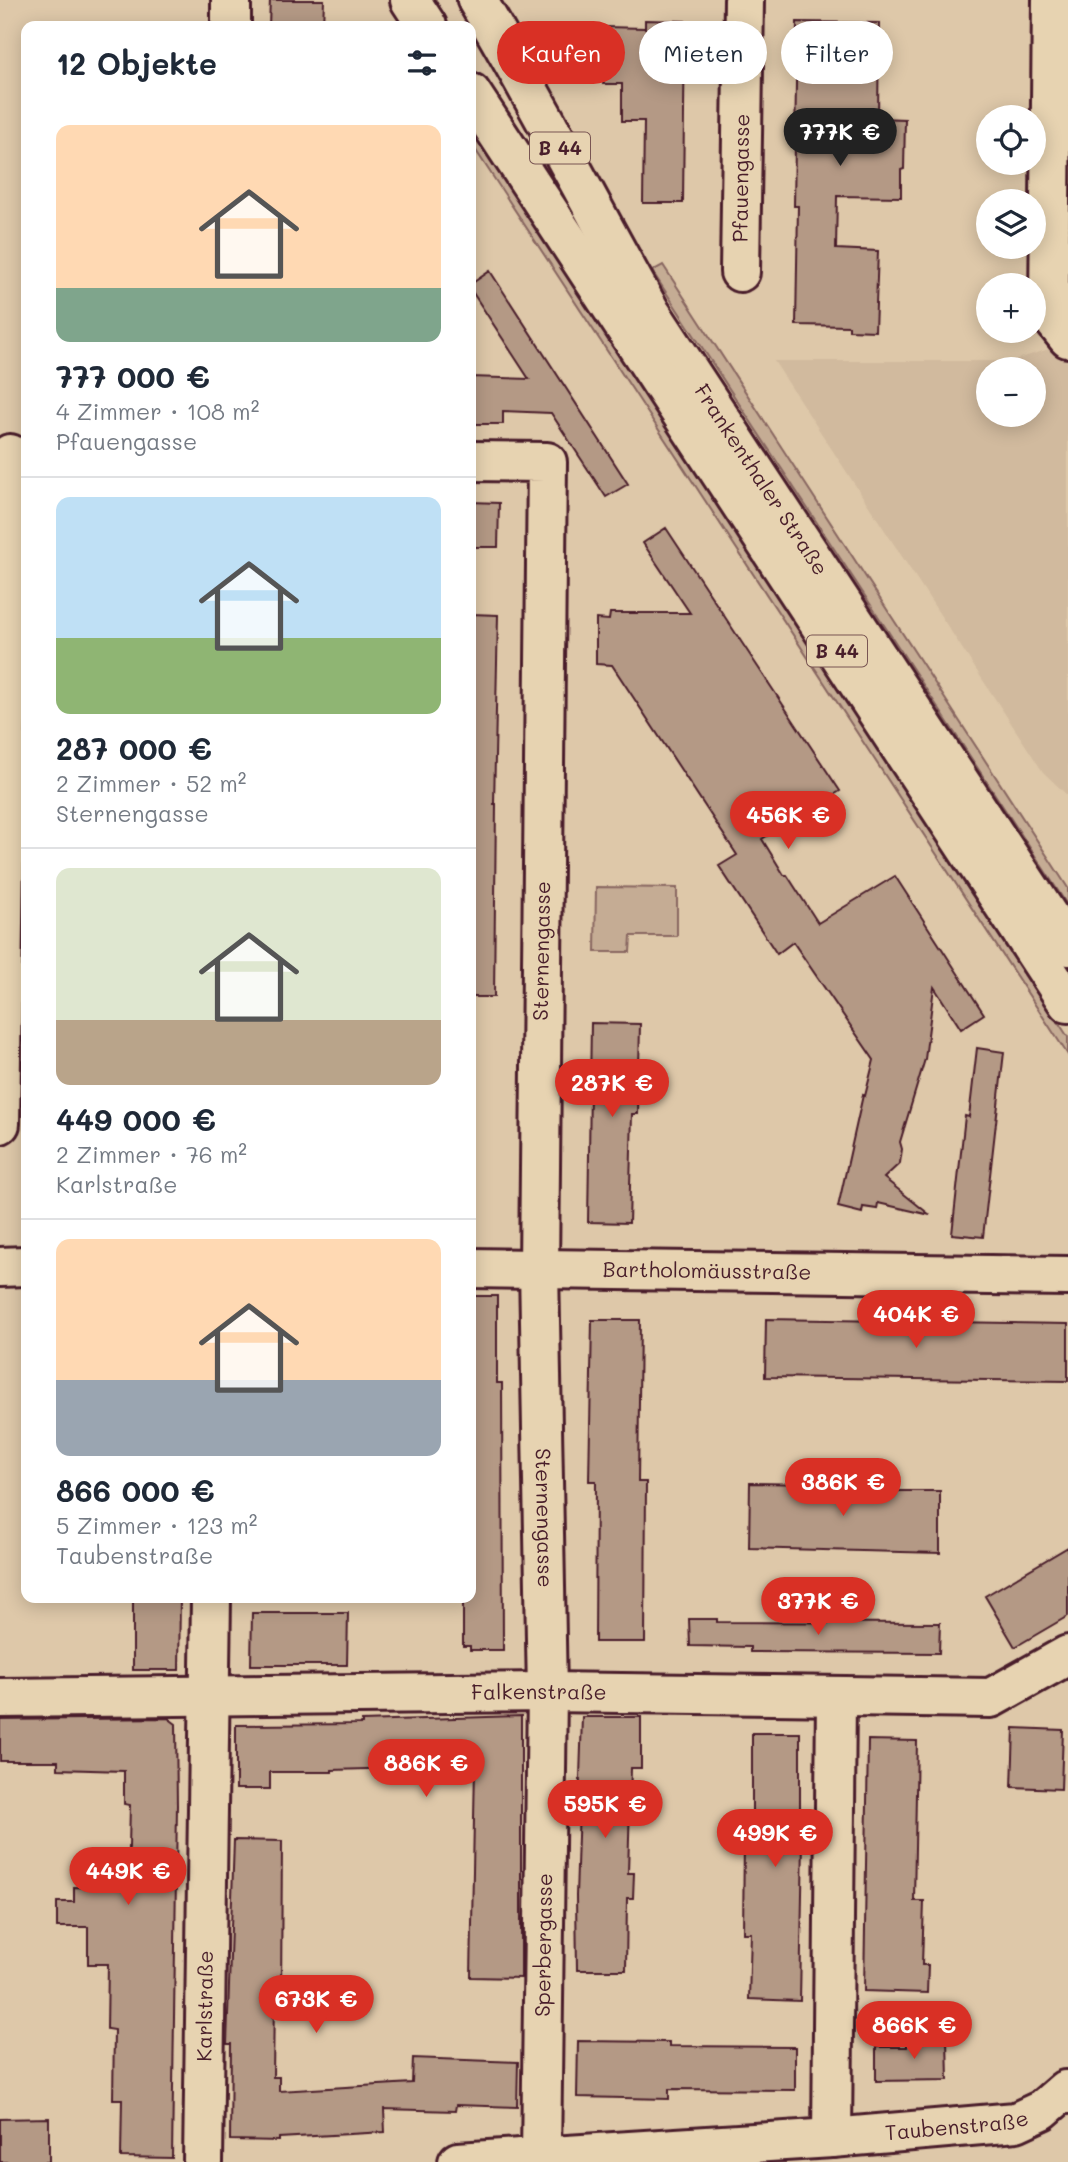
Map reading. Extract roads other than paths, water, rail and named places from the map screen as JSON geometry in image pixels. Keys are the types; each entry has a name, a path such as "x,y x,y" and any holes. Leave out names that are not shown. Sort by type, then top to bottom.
{"street":[{"path":"231,0 231,21"},
{"path":"410,0 424,21"},
{"name":"Frankenthaler Straße","path":"477,0 523,76 598,220 651,313 1068,946"},
{"name":"Pfauengasse","path":"740,272 744,0"},
{"path":"1052,0 1049,306 1056,323 1068,338"},
{"name":"Frankenthaler Straße","path":"476,101 1068,1003"},
{"path":"0,1124 12,454"},
{"name":"Sternengasse","path":"476,461 547,461 539,1269 547,1692"},
{"path":"0,1266 21,1266"},
{"name":"Bartholomäusstraße","path":"476,1268 1068,1276"},
{"name":"Karlstraße","path":"202,2162 211,1603"},
{"name":"Falkenstraße","path":"0,1698 547,1692 991,1698 1068,1655"},
{"name":"Sperbergasse","path":"541,2157 547,1692"},
{"path":"832,2138 836,1697"},
{"name":"Taubenstraße","path":"458,2162 832,2138 1016,2122 1042,2110 1067,2090"}]}
